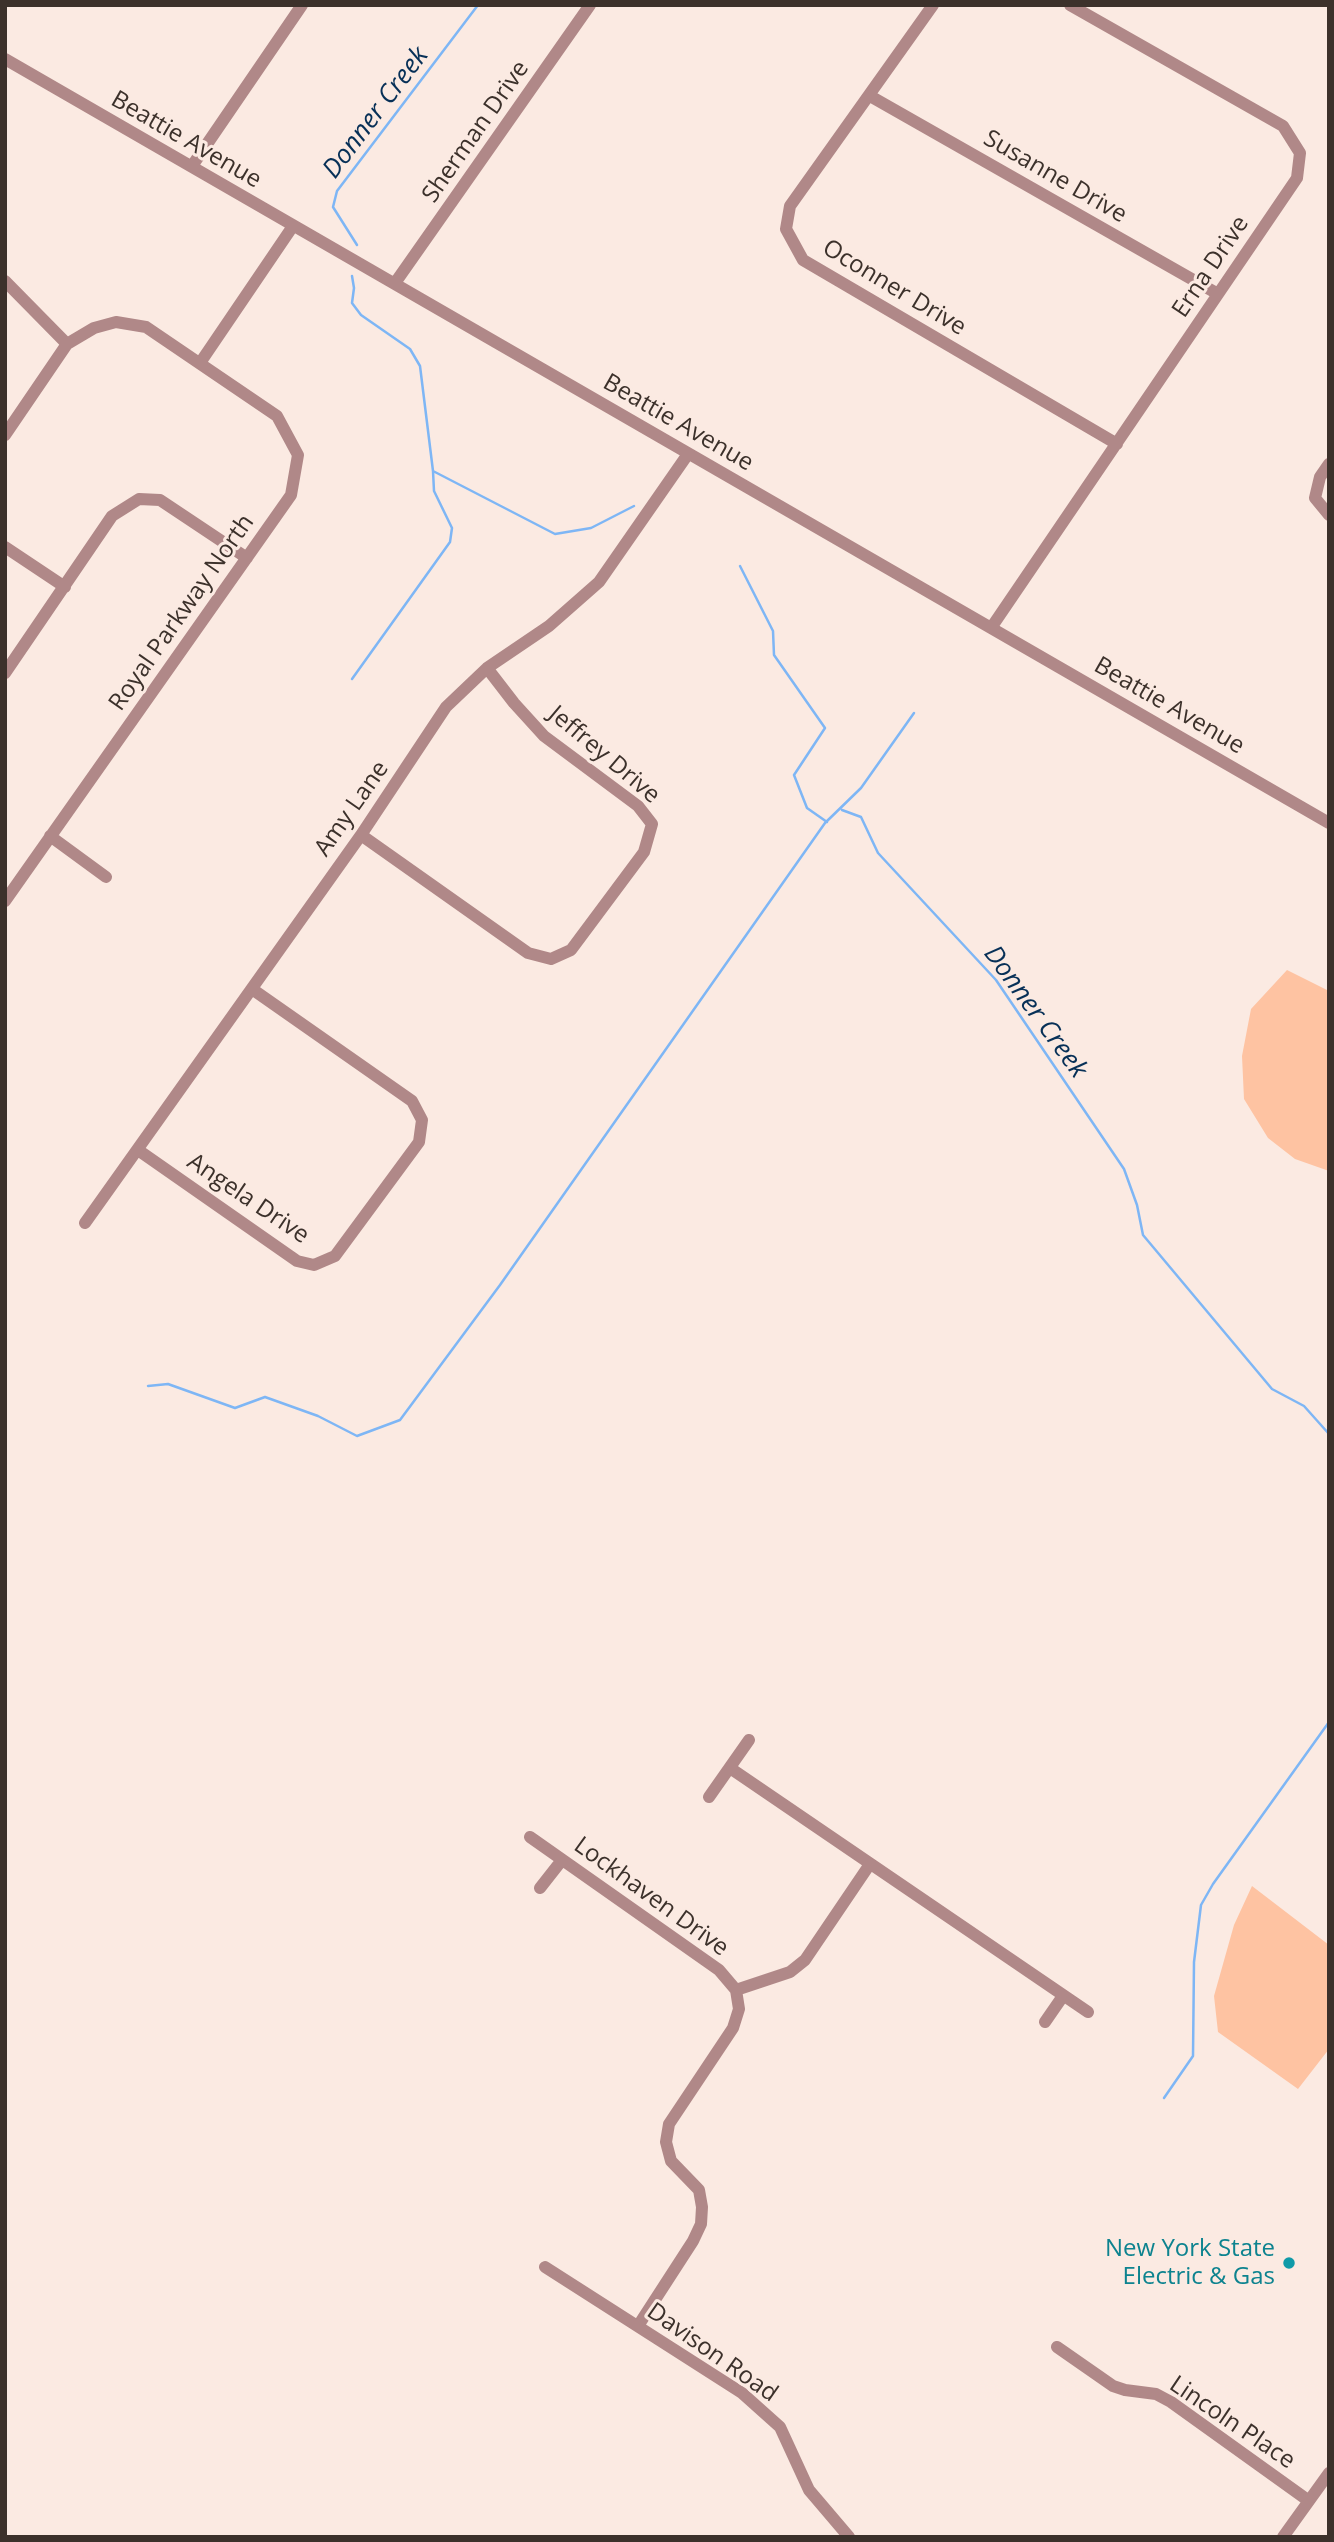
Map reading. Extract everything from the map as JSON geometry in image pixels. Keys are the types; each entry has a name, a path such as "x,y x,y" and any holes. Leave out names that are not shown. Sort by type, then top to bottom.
{"street":[{"path":"192,166 302,5"},
{"name":"Sherman Drive","path":"396,283 590,5"},
{"name":"Oconner Drive","path":"933,5 790,206 786,229 803,260 1117,444"},
{"name":"Erna Drive","path":"991,628 1297,178 1300,153 1283,126 1070,5"},
{"name":"Beattie Avenue","path":"5,59 1329,823"},
{"name":"Susanne Drive","path":"870,96 1219,294"},
{"path":"200,363 293,226"},
{"path":"5,281 66,344 5,435"},
{"name":"Royal Parkway North","path":"5,901 291,495 298,455 277,416 146,327 116,322 94,328 66,344"},
{"name":"Amy Lane","path":"85,1223 361,835 446,707 488,668 549,626 599,582 688,454"},
{"path":"1329,464 1320,477 1315,498 1329,515"},
{"path":"5,673 112,516 139,499 160,500 247,558"},
{"path":"5,547 65,587"},
{"name":"Jeffrey Drive","path":"361,835 528,953 551,959 571,950 644,852 652,824 638,806 544,736 514,703 488,668"},
{"path":"50,836 106,877"},
{"name":"Angela Drive","path":"138,1150 298,1261 314,1265 335,1256 419,1142 422,1120 412,1101 252,989"},
{"path":"709,1797 749,1740"},
{"path":"730,1768 1088,2012"},
{"name":"Lockhaven Drive","path":"530,1837 719,1970 736,1990 738,2009 733,2028 669,2124 666,2142 671,2161 699,2190 701,2224 693,2241 638,2326"},
{"path":"540,1888 562,1860"},
{"path":"736,1990 790,1972 805,1961 870,1864"},
{"path":"1045,2022 1063,1996"},
{"name":"Davison Road","path":"545,2267 742,2393 780,2427 809,2490 849,2537"},
{"name":"Lincoln Place","path":"1057,2347 1113,2386 1156,2394 1171,2402 1309,2501"},
{"path":"1283,2537 1329,2473"}],"shaded area":[{"path":"1287,970 1329,991 1329,1171 1295,1159 1268,1138 1244,1099 1242,1056 1251,1009"},
{"path":"1252,1886 1329,1945 1329,2049 1298,2089 1218,2032 1214,1996 1234,1925"}],"waterway":[{"name":"Donner Creek","path":"357,245 333,207 337,191 478,5"},
{"name":"Donner Creek","path":"352,276 352,303 361,315 410,349 420,366 433,471 555,534 591,528 634,506"},
{"path":"352,679 450,542 452,528 434,491 433,471"},
{"name":"Donner Creek","path":"740,566 773,631 774,655 825,728 794,775 807,808 827,822"},
{"path":"148,1386 168,1384 235,1408 265,1397 318,1416 357,1436 400,1420 500,1285 825,823 861,788 914,713"},
{"name":"Donner Creek","path":"842,810 861,817 878,853 996,980 1124,1169 1137,1205 1143,1235 1272,1389 1304,1406 1329,1434"},
{"path":"1164,2098 1193,2056 1194,1962 1201,1905 1213,1884 1329,1722"}],"place":[{"name":"New York State Electric & Gas","path":"1289,2263"}]}
